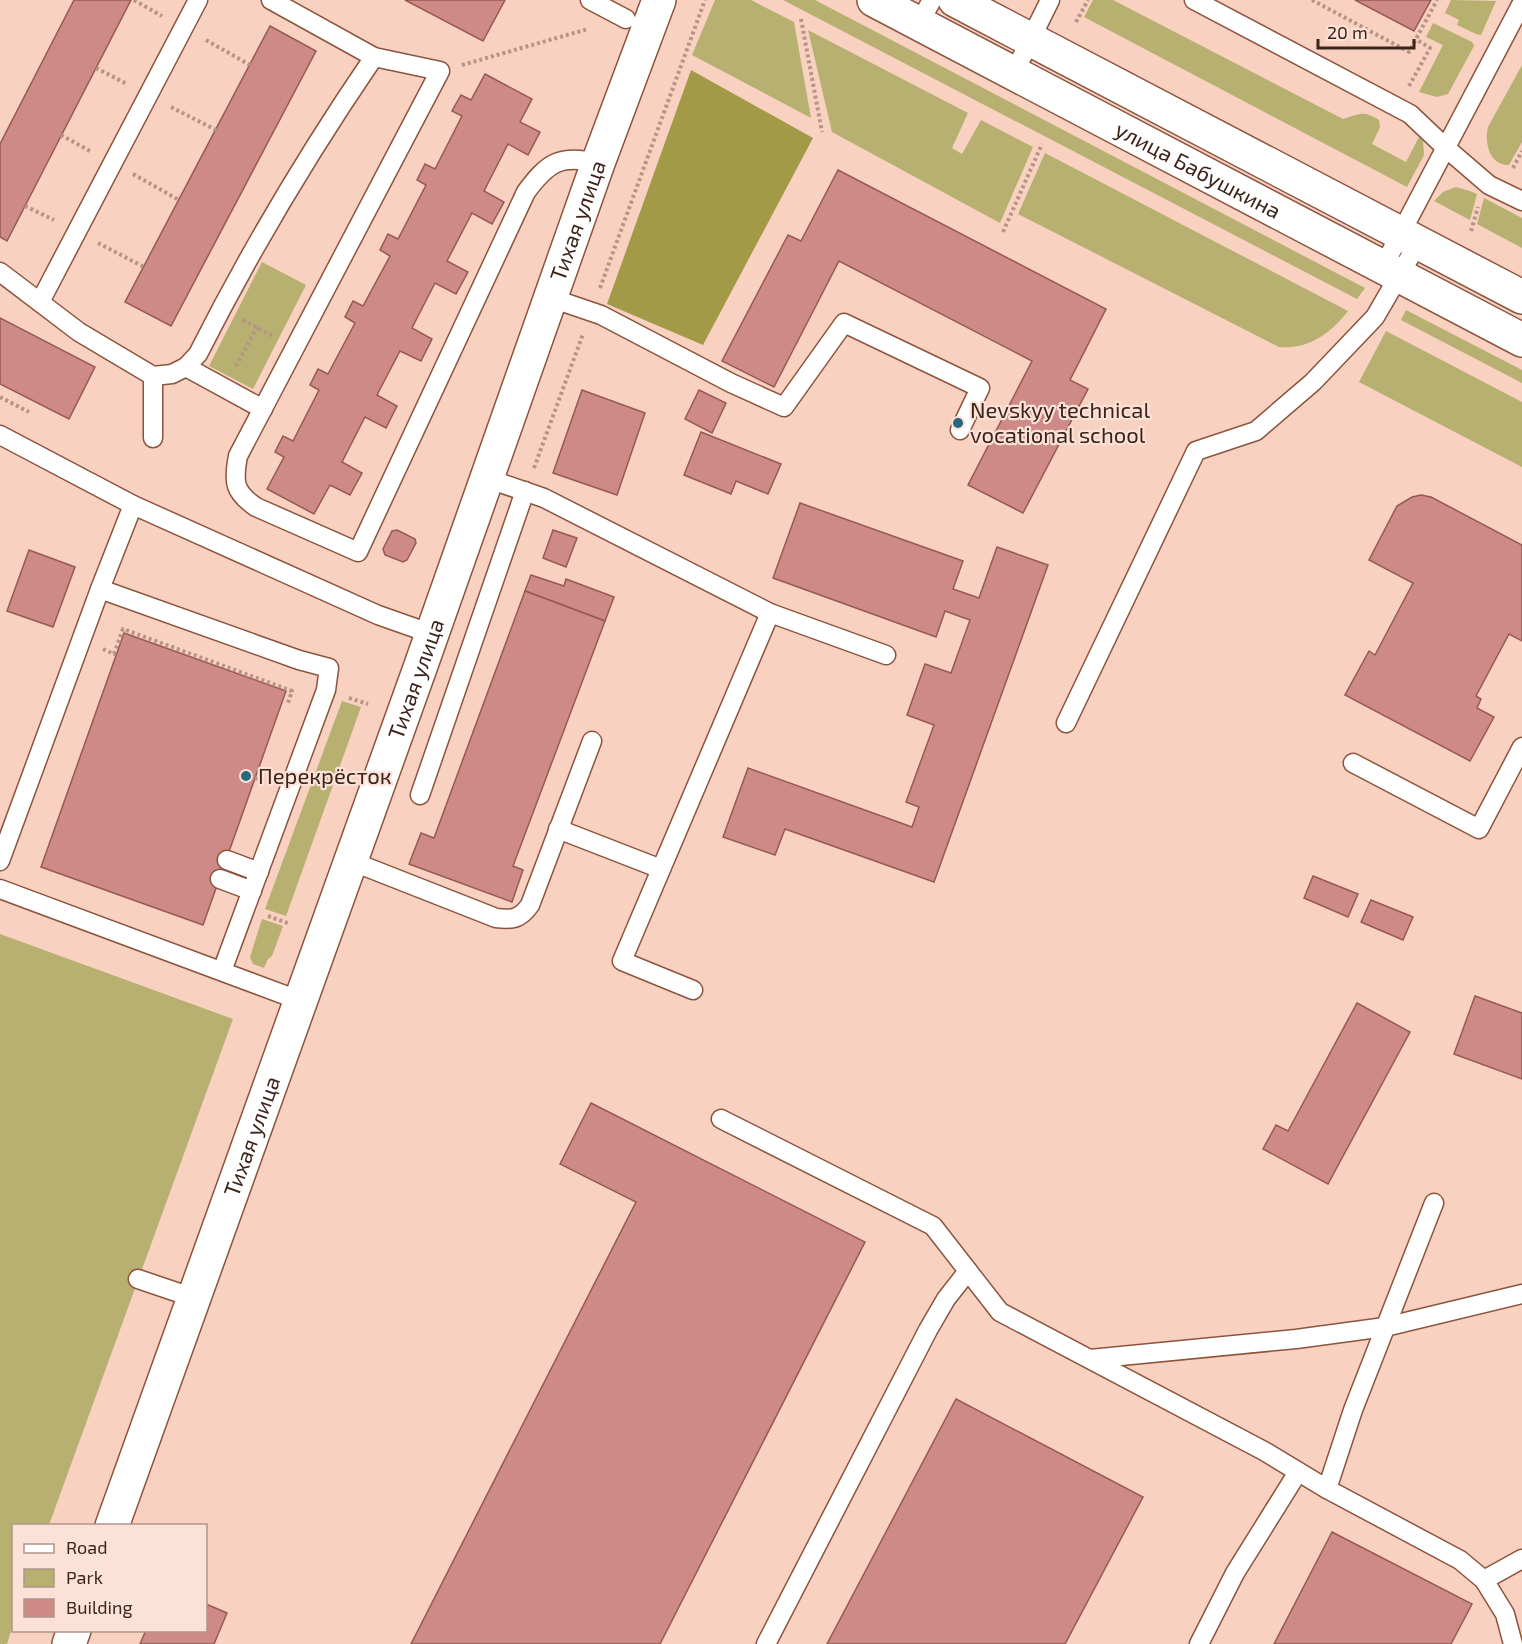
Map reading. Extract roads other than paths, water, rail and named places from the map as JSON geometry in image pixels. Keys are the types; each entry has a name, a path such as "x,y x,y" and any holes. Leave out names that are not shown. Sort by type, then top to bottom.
{"street":[{"name":"Тихая улица","path":"113,1524 598,164 659,0"},
{"name":"улица Бабушкина","path":"874,0 925,12 1014,73 1522,340"},
{"name":"улица Бабушкина","path":"956,0 1522,297"}],"lane":[{"path":"40,302 198,0"},
{"path":"271,0 374,57 440,71 238,456 236,486 243,498 256,507 358,552 526,192 540,173 558,162 579,159 598,164"},
{"path":"590,0 626,19"},
{"path":"1014,73 1050,0"},
{"path":"1194,0 1410,114 1489,185 1522,201"},
{"path":"1066,723 1196,451 1256,431 1313,382 1376,316 1391,271 1409,238 1446,148 1522,3"},
{"path":"0,272 79,332 153,376 172,374 186,367 198,354 264,231 341,105 374,57"},
{"path":"551,298 591,312 731,383 784,407 844,323 980,388 960,430"},
{"path":"186,367 262,409"},
{"path":"153,376 153,438"},
{"path":"0,435 133,505 378,615 432,634"},
{"path":"486,478 544,498 770,614 886,655"},
{"path":"420,795 525,491"},
{"path":"0,861 133,505"},
{"path":"100,589 299,660 329,668 326,690 222,971"},
{"path":"693,990 622,961 770,614"},
{"path":"351,861 496,918 510,920 523,915 530,905 592,741"},
{"path":"1353,763 1479,829 1522,747"},
{"path":"558,829 661,869"},
{"path":"227,860 259,872"},
{"path":"220,879 252,891"},
{"path":"0,889 301,1001"},
{"path":"721,1119 933,1226 1000,1312 1461,1560 1484,1580 1505,1614 1513,1644"},
{"path":"1327,1489 1353,1410 1434,1203"},
{"path":"766,1644 928,1330 946,1299 968,1271"},
{"path":"138,1279 195,1298"},
{"path":"1090,1359 1296,1340 1385,1327 1522,1294"},
{"path":"1199,1644 1235,1573 1298,1472"},
{"path":"1484,1580 1522,1559"}],"place":[{"name":"Nevskyy technical vocational school","path":"958,423"},
{"name":"Перекрёсток","path":"246,776"}]}
